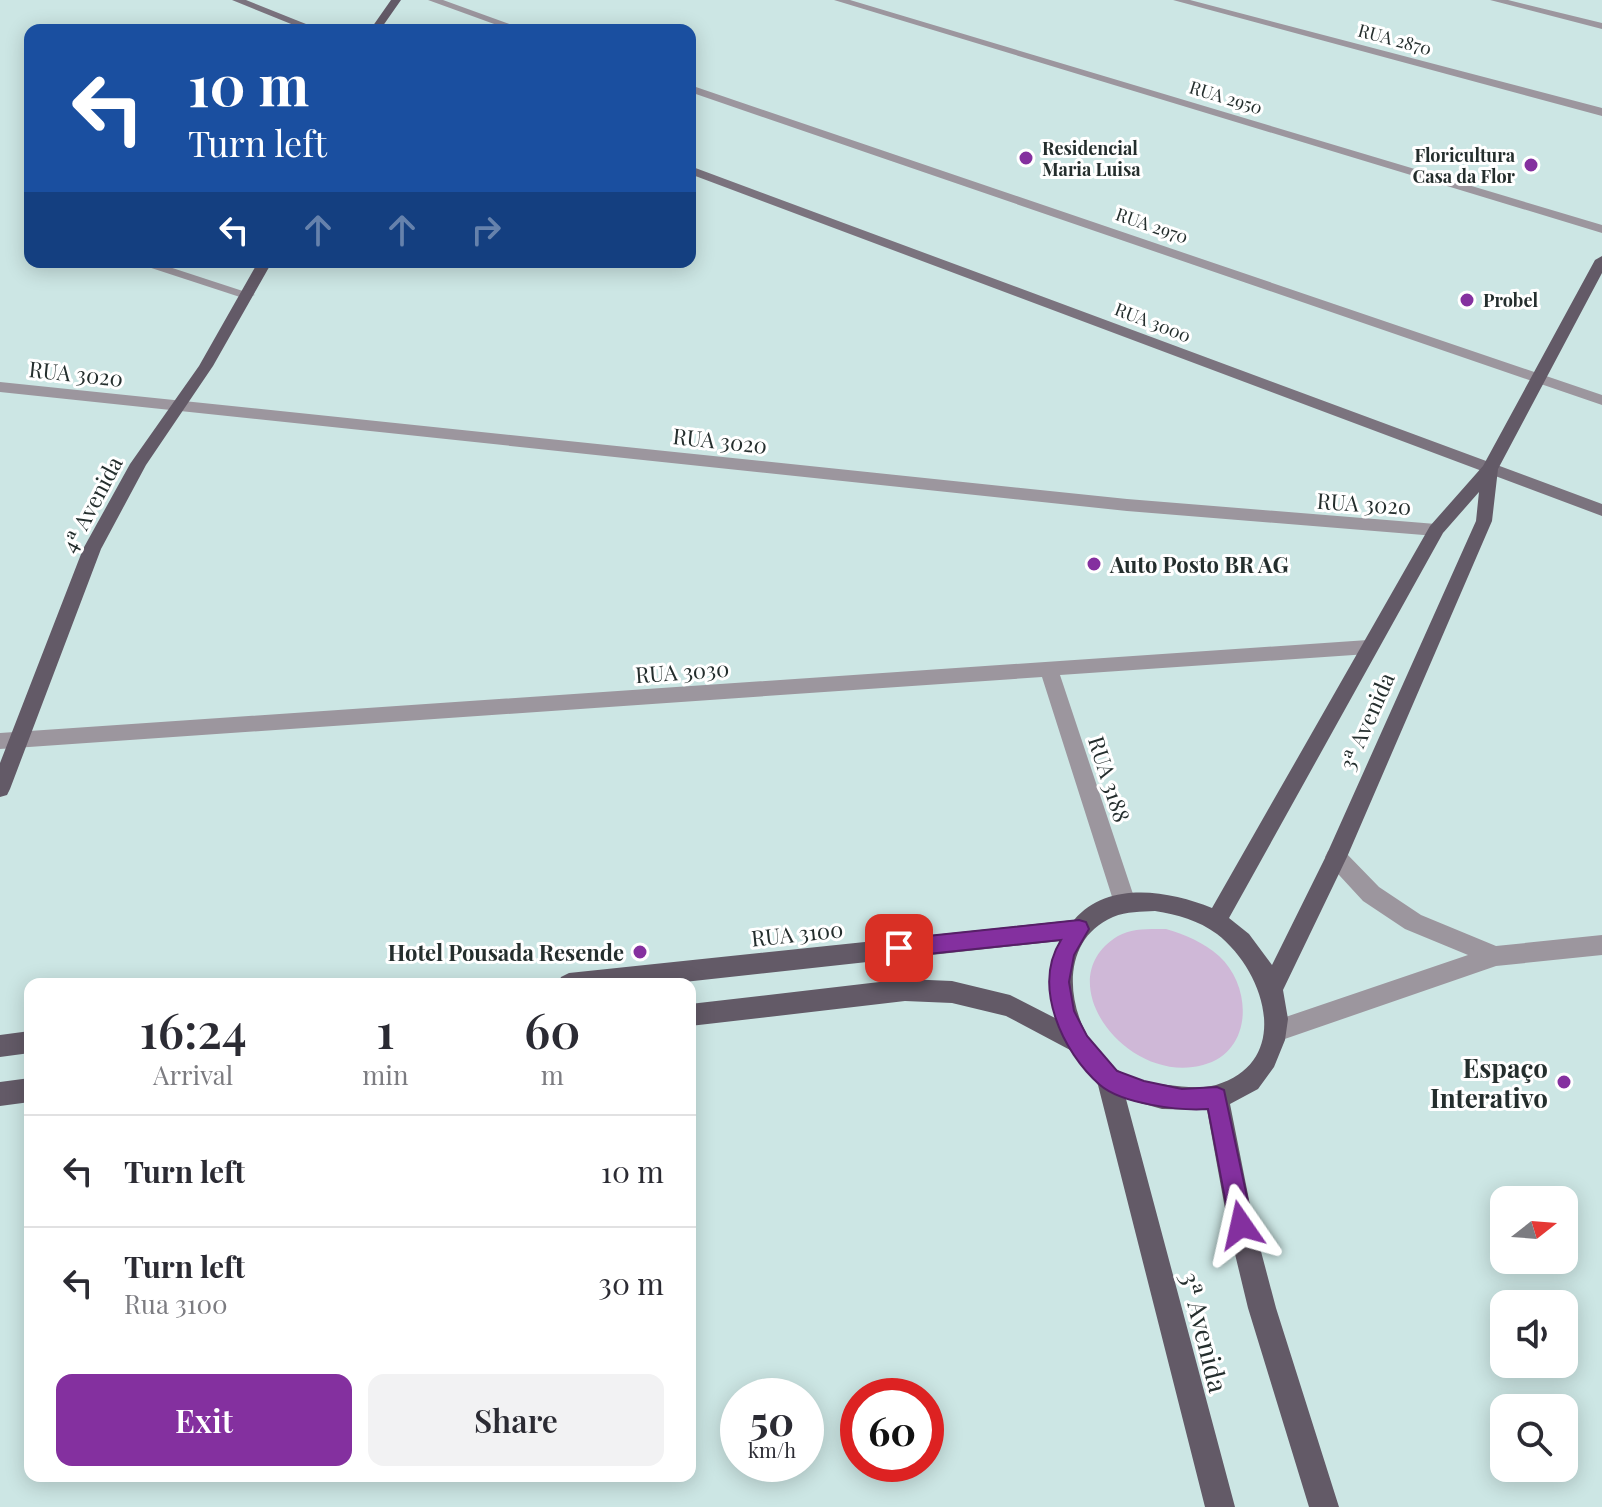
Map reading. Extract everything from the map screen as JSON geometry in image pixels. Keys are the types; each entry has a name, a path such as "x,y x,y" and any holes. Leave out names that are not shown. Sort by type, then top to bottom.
{"main road":[{"path":"379,24 396,0"},
{"name":"3ª Avenida","path":"1216,921 1436,530 1490,469 1541,379 1602,260"},
{"name":"4ª Avenida","path":"0,789 9,741 92,549 138,464 178,406 262,268"},
{"name":"3ª Avenida","path":"1272,988 1336,857 1484,521 1490,469"},
{"path":"1155,901 1186,907 1216,921 1239,939 1258,962 1272,988 1276,1031 1268,1059 1248,1081 1217,1097 1182,1100 1144,1092 1109,1079 1079,1043 1064,1012 1058,982 1064,952 1079,929 1099,913 1125,903 1155,901"},
{"name":"RUA 3100","path":"625,978 1079,929"},
{"path":"696,1014 905,990 952,992 1010,1006 1079,1043"},
{"path":"0,1046 24,1043"},
{"name":"3ª Avenida","path":"1109,1079 1220,1507"},
{"path":"0,1094 24,1091"},
{"path":"1217,1097 1241,1225 1262,1308 1324,1507"}],"street":[{"path":"237,0 300,24"},
{"path":"433,0 503,24"},
{"name":"RUA 2950","path":"839,0 1602,229"},
{"name":"RUA 2870","path":"1178,0 1602,112"},
{"path":"1495,0 1602,26"},
{"name":"RUA 2970","path":"696,90 1602,400"},
{"name":"RUA 3000","path":"696,172 1602,510"},
{"path":"160,268 248,295"},
{"name":"RUA 3020","path":"0,387 1127,505 1436,530"},
{"name":"RUA 3030","path":"9,741 1368,647"},
{"name":"RUA 3188","path":"1049,670 1125,903"},
{"path":"1336,857 1371,894 1413,922 1496,956"},
{"path":"1276,1031 1496,956 1602,945"}],"shaded area":[{"path":"1166,929 1213,951 1230,969 1238,984 1242,1001 1239,1033 1231,1047 1219,1058 1203,1065 1174,1067 1147,1060 1123,1045 1105,1024 1093,1001 1090,977 1098,955 1123,933"}],"place":[{"name":"Residencial Maria Luisa","path":"1026,158"},
{"name":"Floricultura Casa da Flor","path":"1531,165"},
{"name":"Probel","path":"1467,300"},
{"name":"Auto Posto BR AG","path":"1094,564"},
{"name":"Hotel Pousada Resende","path":"640,952"},
{"name":"Espaço Interativo","path":"1564,1082"}],"route":[{"path":"899,948 1079,929 1064,952 1058,982 1064,1012 1079,1043 1109,1079 1144,1092 1182,1100 1217,1097 1241,1225"}]}
